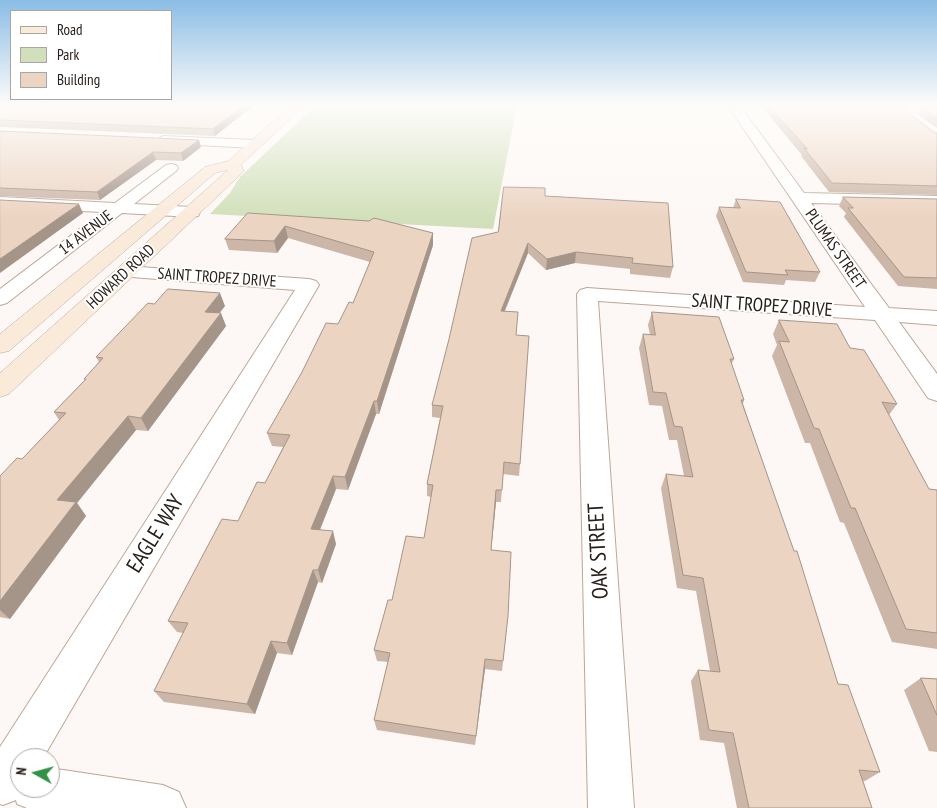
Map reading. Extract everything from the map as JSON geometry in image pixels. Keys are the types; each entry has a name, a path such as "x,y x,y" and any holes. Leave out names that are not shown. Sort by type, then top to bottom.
{"main road":[{"name":"HOWARD ROAD","path":"0,346 210,170 233,164 255,144"},
{"name":"HOWARD ROAD","path":"0,388 236,171 233,164"}],"street":[{"path":"249,144 255,144"},
{"name":"PLUMAS STREET","path":"761,144 937,392"},
{"name":"14 AVENUE","path":"0,299 172,168"},
{"path":"799,198 937,201"},
{"path":"0,202 192,212"},
{"name":"SAINT TROPEZ DRIVE","path":"126,272 309,285"},
{"name":"EAGLE WAY","path":"36,748 309,285"},
{"name":"SAINT TROPEZ DRIVE","path":"587,294 937,318"},
{"name":"OAK STREET","path":"587,294 611,808"},
{"path":"60,792 163,808"}],"green space":[{"path":"275,144 510,144 493,229 210,214 230,193 240,177"}],"building":[{"path":"0,144 194,144 181,153 153,152 97,192 0,188"},
{"path":"802,144 937,144 937,186 832,183 804,148 807,149"},
{"path":"504,187 545,188 545,196 668,203 673,267 632,263 633,258 576,252 547,259 528,243 501,311 518,312 516,335 529,336 520,464 504,462 502,490 496,490 491,550 511,552 508,616 503,661 485,659 476,736 374,720 390,653 374,650 388,600 392,600 406,536 424,538 433,485 427,484 443,406 432,405 472,238 498,232"},
{"path":"843,197 937,199 937,278 904,277 848,208 853,208"},
{"path":"736,199 780,202 820,272 785,270 788,275 746,272 719,207 740,208"},
{"path":"0,200 79,204 0,259"},
{"path":"248,213 369,221 374,218 433,233 377,401 374,401 345,477 333,476 311,529 333,531 318,570 313,570 287,643 271,641 247,704 154,691 188,623 168,621 222,519 238,521 257,482 265,483 290,435 267,433 302,372 326,323 338,324 349,302 353,303 374,252 285,226 274,241 225,239"},
{"path":"168,289 220,293 205,312 221,313 141,418 128,416 57,500 76,502 0,601 0,476 17,458 22,459 66,413 54,412 86,379 84,379 103,358 96,357 148,303 154,304"},
{"path":"652,312 719,317 734,359 730,359 744,400 741,400 794,551 797,551 838,684 848,685 880,772 859,770 872,808 749,808 733,733 709,730 698,670 720,672 703,578 683,575 666,474 693,477 682,427 674,426 666,393 653,392 643,334 655,335"},
{"path":"779,320 837,324 850,348 864,350 897,404 882,402 929,489 937,490 937,633 906,629 855,508 851,508 819,429 814,428 779,341 789,342"},
{"path":"921,678 937,679 937,715"}]}
